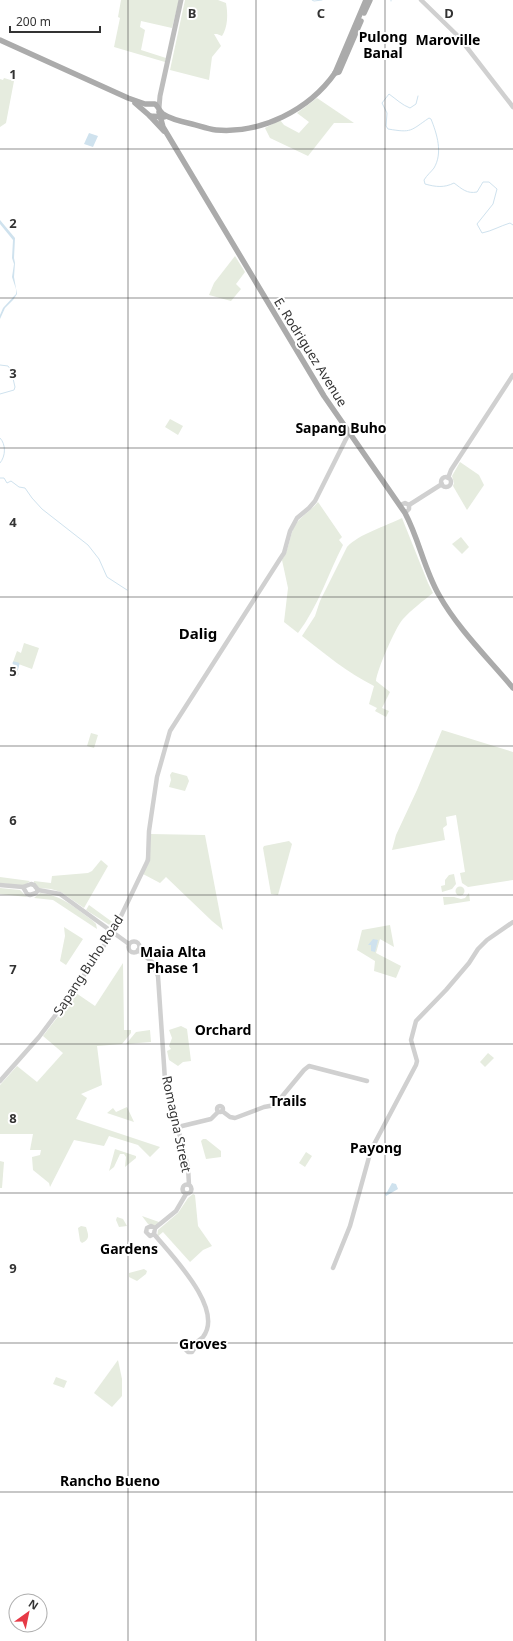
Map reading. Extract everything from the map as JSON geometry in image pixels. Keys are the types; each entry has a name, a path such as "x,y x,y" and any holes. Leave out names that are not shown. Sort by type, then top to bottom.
{"main road":[{"path":"156,113 181,0"},
{"path":"0,40 128,98 156,113 209,129 221,130 251,128 289,114 325,85 335,73 366,0"},
{"path":"335,73 339,72 344,62 370,0"},
{"path":"156,113 147,108 160,96"},
{"path":"128,98 145,104 152,104"},
{"path":"152,104 156,113"},
{"name":"E. Rodriguez Avenue","path":"156,113 173,142"},
{"name":"E. Rodriguez Avenue","path":"156,113 317,385 400,505 411,525 430,577 439,594 457,622 513,688"}],"street":[{"path":"421,0 458,36 513,108"},
{"path":"442,484 446,487 450,485 451,481 448,478 451,470 513,375"},
{"name":"Sapang Buho Road","path":"0,1081 50,1023 113,932 148,860 149,831 157,777 170,731 280,559 293,524 297,518 309,508 317,497 349,433"},
{"path":"405,514 409,509 409,505 442,484 442,480 448,478"},
{"path":"400,505 405,503 409,505"},
{"path":"0,885 23,888 31,884 38,890 60,894 129,944 129,949 131,951 134,952 138,950 138,943 134,941 129,944"},
{"path":"23,888 27,894 30,895 36,893 38,890"},
{"path":"333,1268 350,1226 371,1150 416,1065 417,1060 411,1040 416,1021 446,990 469,963 478,949 491,937 513,922"},
{"name":"Romagna Street","path":"138,950 152,962 158,976 165,1080 188,1167 188,1185 191,1187 192,1191 186,1194 176,1211 155,1228"},
{"path":"178,1127 211,1119 220,1111 230,1117 235,1118 264,1107 276,1105 304,1070 309,1066 368,1081"},
{"path":"154,1234 146,1234 146,1230 151,1226 155,1228 154,1234 187,1274 207,1308 208,1322 206,1330 203,1337 193,1345"}],"shaded area":[{"path":"121,0 179,0 172,28 141,21 140,27 145,30 141,50 166,58 165,62 114,47 120,18 118,17"},
{"path":"185,0 218,0 226,3 227,16 224,32 222,36 214,34 221,46 212,57 209,80 170,70"},
{"path":"4,78 14,81 6,123 0,127 0,79 3,80"},
{"path":"317,98 354,123 334,123 308,156 270,138 265,128 280,120 284,125 299,133 309,122 297,113"},
{"path":"235,256 245,272 236,284 241,289 231,301 209,295 214,283"},
{"path":"170,419 183,426 178,435 165,427"},
{"path":"460,462 479,475 484,485 467,510 453,486 454,483 452,476"},
{"path":"318,502 342,537 339,540 343,545 317,601 298,633 284,622 288,588 282,560 296,523"},
{"path":"402,518 433,593 403,619 391,640 383,659 376,681 390,692 382,708 389,711 386,717 375,711 377,708 369,704 374,686 346,669 302,636 315,616 320,601 347,547 365,534"},
{"path":"461,537 469,547 462,554 452,544"},
{"path":"24,643 39,648 32,669 13,662 17,651 21,653"},
{"path":"442,730 513,752 513,880 468,887 462,883 460,873 465,872 456,815 446,817 447,825 443,828 445,840 392,850 396,835"},
{"path":"91,733 98,735 94,748 87,746"},
{"path":"172,772 187,776 189,781 185,791 169,787 171,780 170,775"},
{"path":"150,834 205,835 223,930 166,877 160,883 143,874"},
{"path":"289,841 292,844 278,895 271,894 263,848 264,846"},
{"path":"101,860 108,866 84,908 61,892 39,888 34,883 34,881 51,883 52,876 88,873 92,871"},
{"path":"454,874 456,884 452,889 442,892 441,886 445,885 445,880 449,875"},
{"path":"0,877 30,881 24,886 0,883"},
{"path":"458,887 462,887 464,891 462,895 458,895 456,893 456,889"},
{"path":"0,888 20,890 27,897 0,894"},
{"path":"40,893 62,899 92,920 96,924 97,929 53,900 34,898"},
{"path":"469,893 470,901 444,905 443,897 454,897 461,899 465,898"},
{"path":"89,905 115,924 111,926 86,910"},
{"path":"390,925 394,947 380,939 376,953 401,966 396,978 374,971 375,961 357,950 362,930"},
{"path":"64,927 83,939 66,965 60,961 65,936"},
{"path":"123,963 124,1030 131,1030 131,1033 122,1044 97,1046 102,1085 81,1094 87,1098 76,1119 160,1147 150,1157 138,1145 109,1136 104,1146 74,1140 50,1187 49,1183 33,1170 32,1157 40,1155 41,1150 30,1150 33,1134 0,1134 0,1085 17,1066 37,1082 63,1053 43,1036 76,993 95,1006"},
{"path":"181,1026 187,1029 191,1061 183,1062 178,1066 169,1060 167,1051 171,1049 169,1046 172,1038 169,1030"},
{"path":"150,1030 151,1042 126,1044 136,1032"},
{"path":"488,1053 494,1058 485,1067 480,1062"},
{"path":"127,1107 134,1122 107,1113 113,1108 116,1112"},
{"path":"206,1139 221,1151 221,1157 206,1159 201,1141"},
{"path":"115,1149 136,1156 136,1158 125,1167 126,1157 124,1154 120,1154 114,1167 109,1171"},
{"path":"306,1152 312,1156 305,1167 299,1163"},
{"path":"0,1161 4,1162 2,1188 0,1188"},
{"path":"193,1194 195,1195 198,1226 212,1246 203,1250 190,1262 163,1232 157,1237 158,1230 178,1213 188,1198"},
{"path":"142,1216 159,1222 154,1226 148,1224"},
{"path":"117,1217 123,1219 127,1226 119,1227 116,1220"},
{"path":"81,1226 86,1227 88,1236 87,1240 82,1243 80,1241 78,1228"},
{"path":"144,1269 147,1271 146,1274 137,1281 129,1277 129,1273"},
{"path":"118,1360 122,1379 122,1396 112,1407 94,1393"},
{"path":"56,1377 67,1381 64,1388 53,1384"}],"water":[{"path":"89,133 98,136 93,147 84,144"},
{"path":"0,220 15,238 14,277 17,294 5,308 0,319 3,308 16,294 16,289 12,277 14,264 12,258 13,240 0,224"},
{"path":"373,939 378,940 375,952 371,951 371,945 368,945"},
{"path":"392,1183 396,1184 398,1189 386,1196 385,1194"}],"waterway":[{"path":"312,0 322,0"},
{"path":"418,96 416,104 410,108 389,94 382,103 387,113 386,126 388,129 407,131 418,126 429,118 431,119 437,137 439,150 437,162 424,180 425,184 433,186 447,186 454,183 470,192 477,192 483,182 489,182 497,189 493,204 477,224 482,233 510,223 513,225"},
{"path":"0,365 8,366 11,370 15,387 14,390 0,394"},
{"path":"0,438 3,443 4,450 0,463"},
{"path":"0,478 4,478 7,483 11,481 19,487 25,488 42,509 88,545 99,559 107,577 127,590"},
{"path":"14,663 18,664 16,671 17,674"}],"district":[{"name":"Maroville","path":"448,40"},
{"name":"Pulong Banal","path":"383,46"},
{"name":"Sapang Buho","path":"341,428"},
{"name":"Dalig","path":"198,634"},
{"name":"Maia Alta Phase 1","path":"173,960"},
{"name":"Orchard","path":"223,1030"},
{"name":"Trails","path":"288,1101"},
{"name":"Payong","path":"376,1148"},
{"name":"Gardens","path":"129,1249"},
{"name":"Groves","path":"203,1344"},
{"name":"Rancho Bueno","path":"110,1481"}]}
